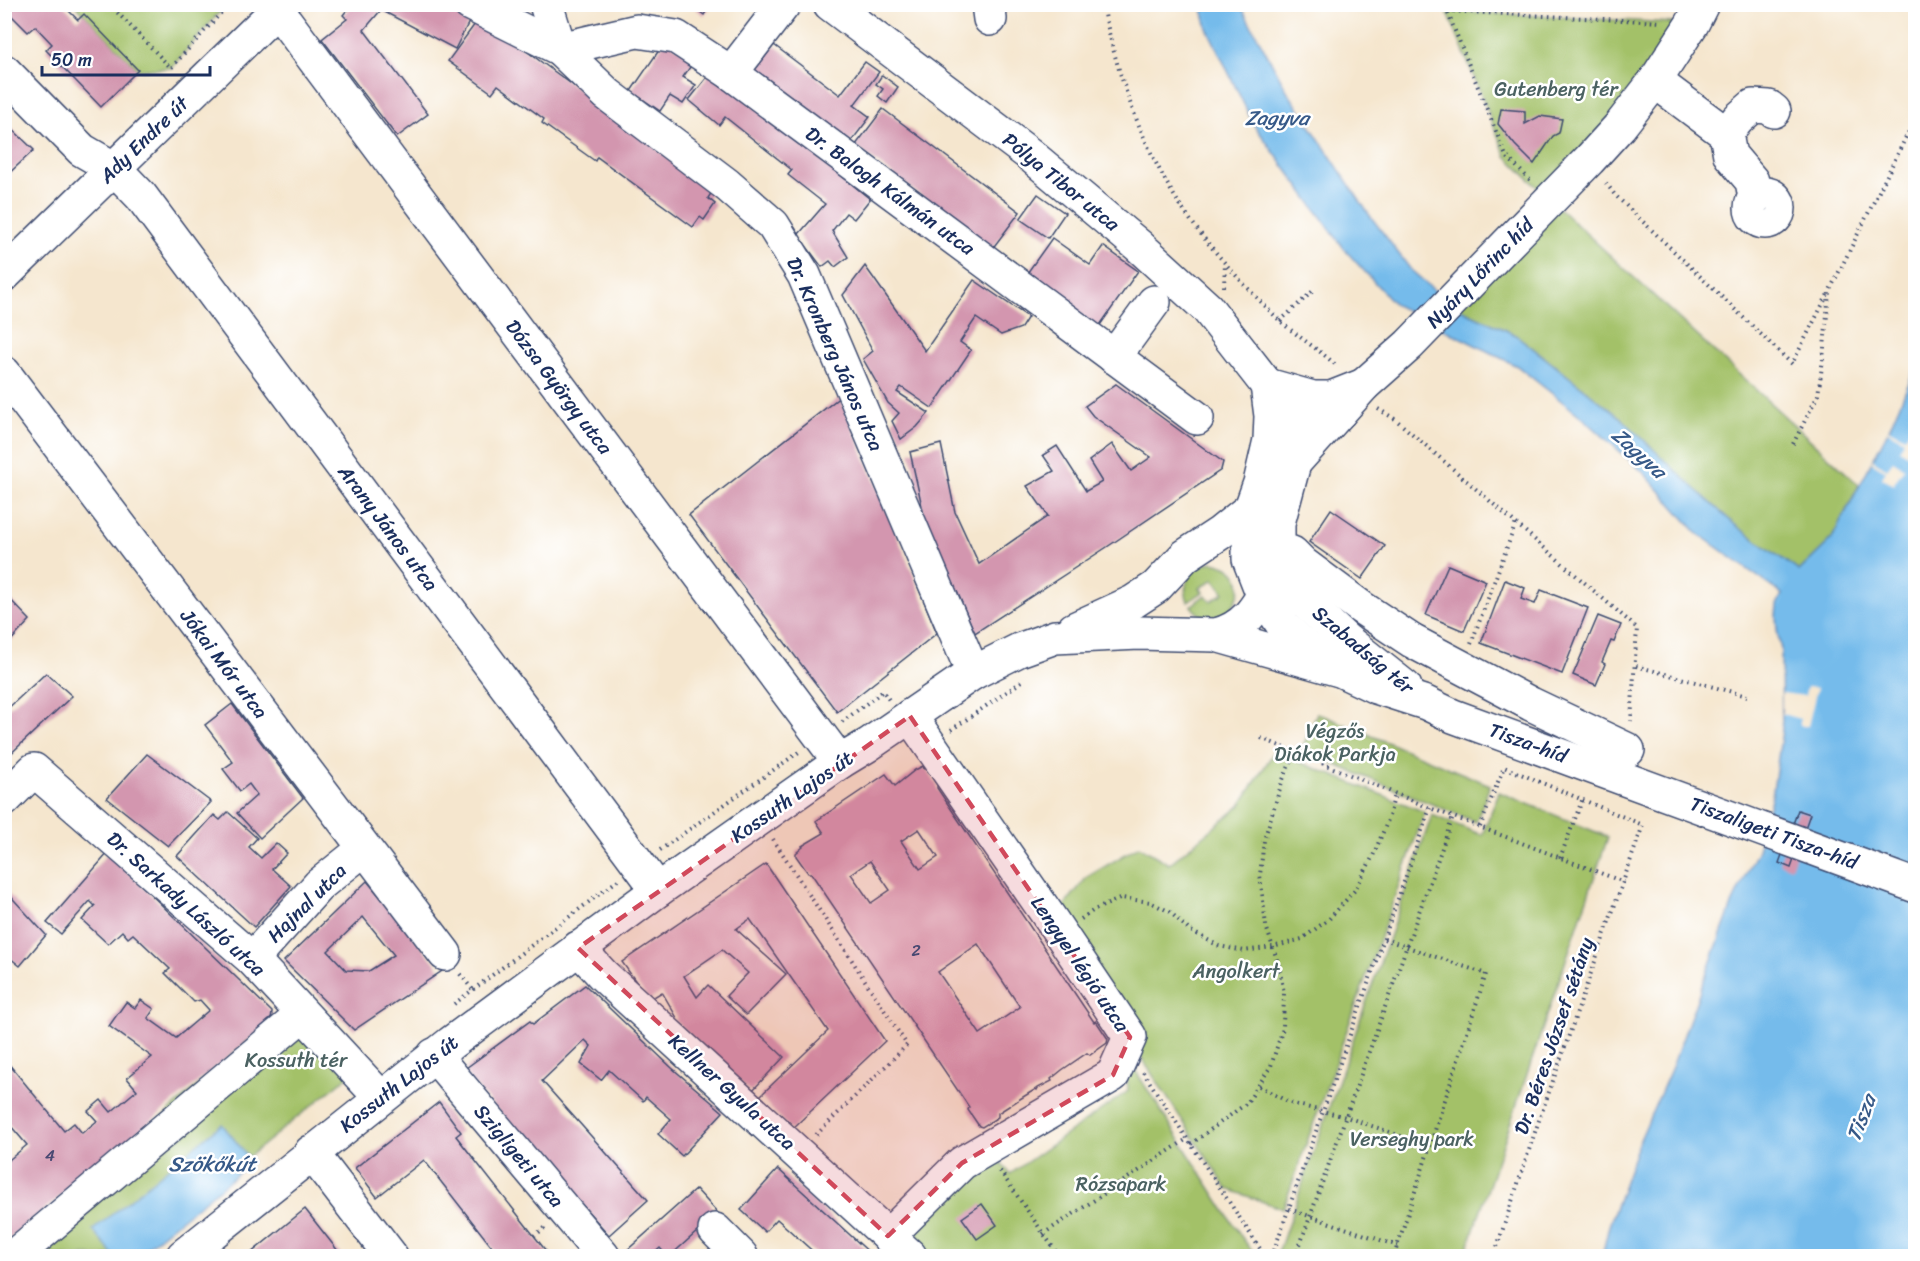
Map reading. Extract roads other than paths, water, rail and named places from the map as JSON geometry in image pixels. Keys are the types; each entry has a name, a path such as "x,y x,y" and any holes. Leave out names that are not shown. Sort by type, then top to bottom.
{"street":[{"name":"Dr. Kronberg János utca","path":"470,4 560,49 607,94 726,184 773,225 804,276 973,673"},
{"name":"Dr. Kronberg János utca","path":"546,4 560,49"},
{"path":"731,74 784,4"},
{"name":"Pólya Tibor utca","path":"830,4 1029,154 1139,246 1207,308 1267,385 1295,411 1298,445"},
{"name":"Ady Endre út","path":"4,275 281,8"},
{"name":"Dózsa György utca","path":"281,8 840,762"},
{"path":"1697,14 1654,81 1726,134 1730,155 1752,181 1755,198"},
{"name":"Dr. Balogh Kálmán utca","path":"560,49 637,31 676,37 731,74 1197,418"},
{"name":"Arany János utca","path":"4,71 82,150 115,169 141,196 658,890"},
{"name":"Nyáry Lőrinc híd","path":"1364,385 1409,345 1550,200 1620,126 1654,81"},
{"path":"1726,134 1753,106 1768,107 1774,111"},
{"path":"1114,357 1154,303"},
{"name":"Jókai Mór utca","path":"4,373 445,954"},
{"path":"1267,568 1251,508 1260,483 1270,440 1271,416 1267,385 1313,398 1331,398 1364,385"},
{"path":"1055,637 1133,602 1156,587 1185,556 1251,508 1275,470 1298,445 1340,412 1364,385"},
{"path":"1216,635 1229,632 1241,624 1267,568 1298,445"},
{"path":"1198,548 1213,546 1228,549 1267,568"},
{"path":"1267,568 1292,553 1303,564 1362,608 1412,641 1531,704 1630,765"},
{"name":"Szabadság tér","path":"1267,568 1284,627 1306,647 1338,669 1376,687 1426,703"},
{"name":"Szabadság tér","path":"1267,568 1347,641 1426,703"},
{"name":"Kossuth Lajos út","path":"312,1152 434,1055 658,890 840,762 868,746 973,673 1019,650 1055,637 1139,633 1216,635 1338,669"},
{"name":"Tisza-híd","path":"1426,703 1453,716 1630,765"},
{"name":"Lengyel légió utca","path":"899,1246 962,1163 1113,1075 1128,1041 1061,934 910,716"},
{"name":"Tiszaligeti Tisza-híd","path":"1630,765 1916,886"},
{"name":"Dr. Sarkady László utca","path":"4,800 34,770 252,959 381,1098"},
{"name":"Hajnal utca","path":"252,959 319,885 364,849"},
{"name":"Kellner Gyula utca","path":"578,948 603,975 899,1246"},
{"path":"14,1257 302,1015"},
{"name":"Szigligeti utca","path":"434,1055 603,1257"},
{"path":"183,1257 312,1152 391,1257"},
{"path":"715,1230 741,1257"}],"water":[{"path":"1201,5 1240,5 1289,94 1368,213 1411,270 1450,304 1516,335 1621,418 1734,524 1799,571 1831,540 1889,429 1915,369 1915,1256 1602,1256 1609,1226 1639,1142 1672,1067 1733,902 1758,850 1773,791 1782,731 1781,650 1776,616 1777,605 1782,594 1697,533 1646,475 1583,418 1517,366 1395,305 1346,251 1254,125 1207,28"},
{"name":"Szökőkút","path":"222,1124 252,1162 136,1256 114,1256 93,1230"}],"park label":[{"name":"Gutenberg tér","path":"1556,89"},
{"name":"Végzős Diákok Parkja","path":"1335,742"},
{"name":"Angolkert","path":"1236,971"},
{"name":"Kossuth tér","path":"296,1060"},
{"name":"Verseghy park","path":"1412,1139"},
{"name":"Rózsapark","path":"1121,1184"}],"water label":[{"name":"Zagyva","path":"1277,118"},
{"name":"Zagyva","path":"1639,453"},
{"name":"Tisza","path":"1861,1118"}]}
